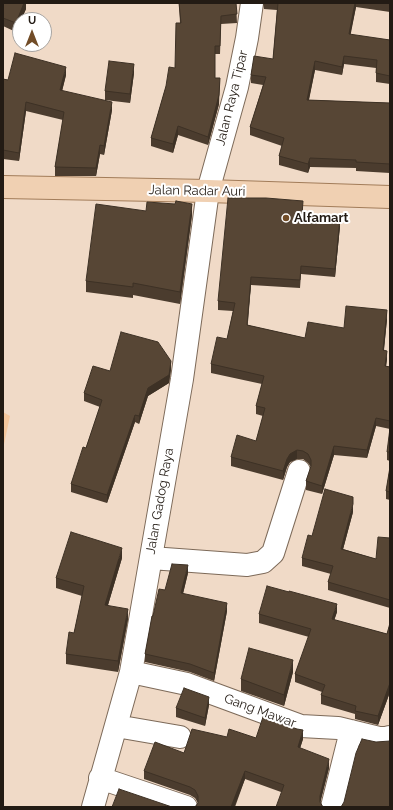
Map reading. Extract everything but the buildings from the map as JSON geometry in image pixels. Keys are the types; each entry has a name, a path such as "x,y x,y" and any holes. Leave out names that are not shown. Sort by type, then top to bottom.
{"main road":[{"name":"Jalan Radar Auri","path":"3,188 208,191 390,197"}],"street":[{"name":"Jalan Raya Tipar","path":"208,191 237,87 247,38 252,3"},
{"name":"Jalan Gadog Raya","path":"93,807 131,672 182,379 208,191"},
{"path":"151,558 247,565 263,562 272,553 299,471"},
{"name":"Gang Mawar","path":"131,672 187,684 301,726 328,727 379,738 390,737"},
{"path":"116,726 180,737"},
{"path":"332,807 351,731"},
{"path":"100,778 186,807"}],"shaded area":[{"path":"3,412 10,416 3,449"}],"place":[{"name":"Alfamart","path":"286,218"}]}
